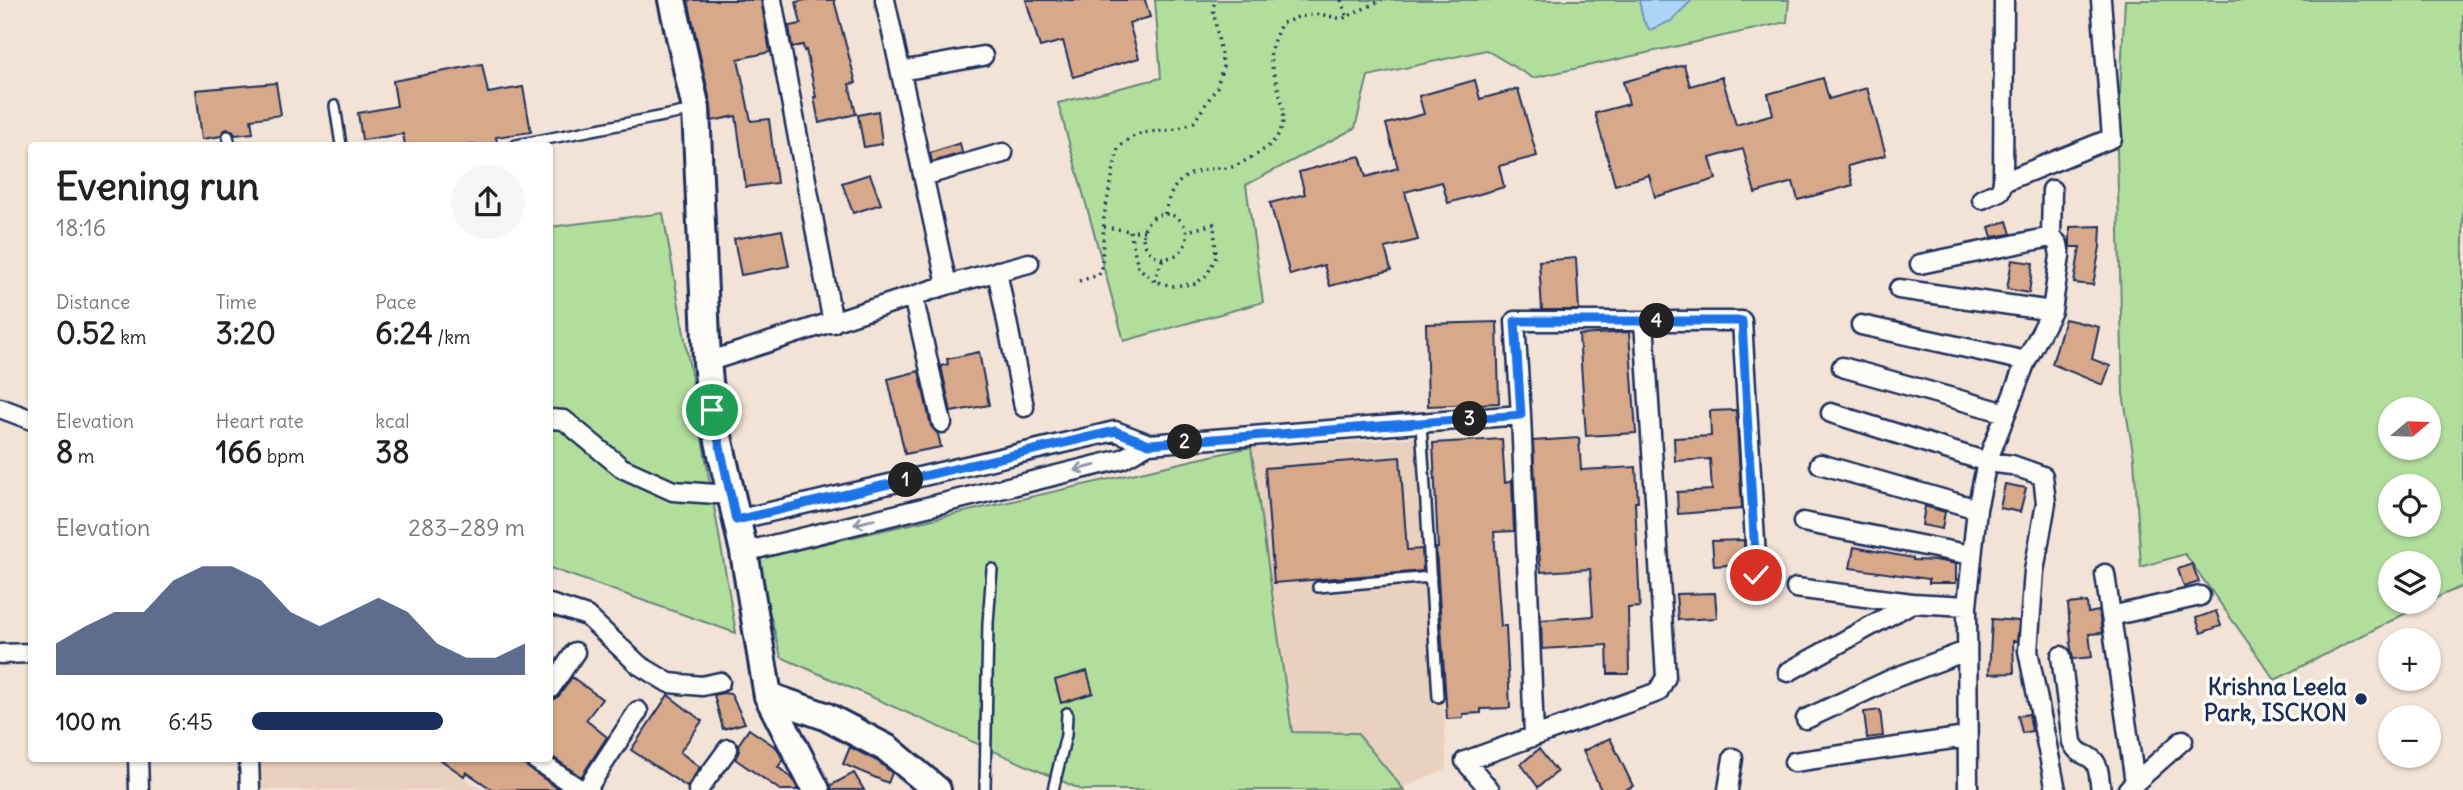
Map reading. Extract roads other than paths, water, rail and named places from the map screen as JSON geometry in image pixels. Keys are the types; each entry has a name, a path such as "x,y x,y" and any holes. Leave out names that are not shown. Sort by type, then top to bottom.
{"street":[{"path":"672,0 696,110 707,362 712,410 744,552 768,696 816,790"},
{"path":"772,0 833,323"},
{"path":"885,0 947,285"},
{"path":"1982,200 2000,191 2003,182 2004,0"},
{"path":"2003,182 2112,138 2101,0"},
{"path":"901,71 983,56"},
{"path":"923,176 1003,153"},
{"path":"1968,790 1966,651 1971,555 1977,509 1987,462 2026,361 2052,311 2060,256 2058,244 2051,237 2052,190"},
{"path":"1920,264 2051,237"},
{"path":"707,362 947,285 1029,263"},
{"path":"997,271 1024,407"},
{"path":"1899,289 2052,311"},
{"path":"913,296 942,423"},
{"path":"1534,735 1515,321 1742,321 1756,575"},
{"path":"1490,790 1465,761 1658,692 1666,677 1644,321"},
{"path":"1861,326 2026,361"},
{"path":"1842,368 2006,413"},
{"path":"0,408 28,418"},
{"path":"1831,413 1987,462 2012,465 2043,476 2046,503 2034,571 2028,651 2056,790"},
{"path":"744,552 1122,459 1149,444 1521,415"},
{"path":"553,419 564,420 622,468 673,491 734,507 1115,431 1149,444"},
{"path":"1820,464 1977,509"},
{"path":"1803,522 1971,555"},
{"path":"2105,573 2130,787"},
{"path":"1796,588 1912,603 1968,606"},
{"path":"2111,616 2200,596"},
{"path":"1788,672 1912,603"},
{"path":"553,605 587,616 639,665 669,683 702,686 720,682"},
{"path":"1806,719 1894,678 1966,651"},
{"path":"553,685 575,652"},
{"path":"0,654 28,653"},
{"path":"2061,656 2072,742 2076,751 2094,760 2101,790"},
{"path":"768,696 825,716 888,749 937,790"},
{"path":"539,762 584,790 638,711"},
{"path":"1794,762 1966,737"},
{"path":"2130,787 2183,740"},
{"path":"698,790 728,749"},
{"path":"1728,790 1733,758"},
{"path":"138,762 139,790"},
{"path":"249,762 250,790"}],"lane":[{"path":"335,106 341,142"},
{"path":"531,142 696,110"},
{"path":"1421,424 1438,696"},
{"path":"985,790 988,623 992,569"},
{"path":"1318,587 1431,577"},
{"path":"1053,790 1066,735 1067,713"}],"water":[{"path":"1639,0 1692,0 1671,21 1650,30 1643,20"}],"place":[{"name":"Krishna Leela Park, ISCKON","path":"2361,699"}]}
